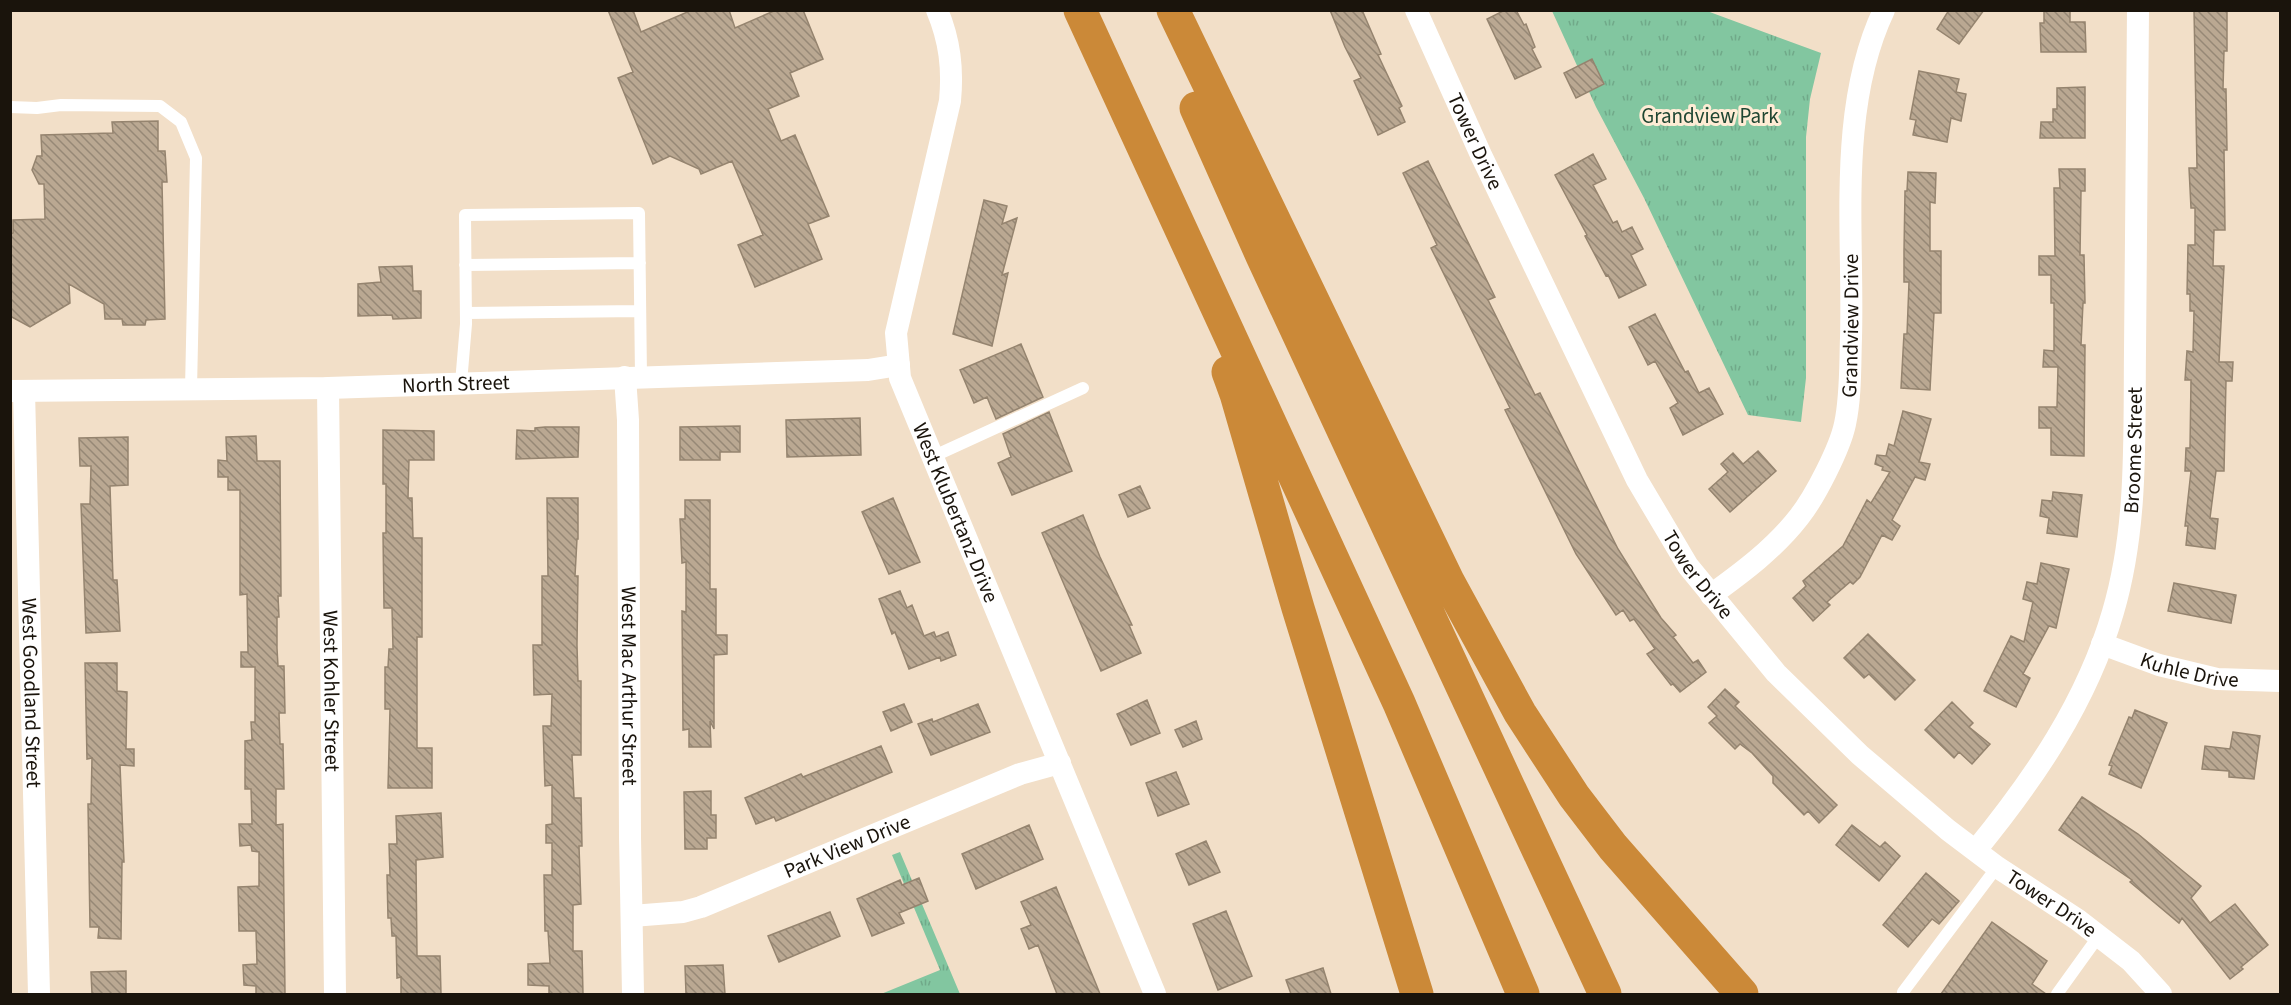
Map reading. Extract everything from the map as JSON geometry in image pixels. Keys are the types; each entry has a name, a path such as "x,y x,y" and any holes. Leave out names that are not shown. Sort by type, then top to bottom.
{"highway":[{"path":"1080,10 1394,692 1523,994"},
{"path":"1153,10 1262,256 1605,994"},
{"path":"1173,10 1448,581 1520,713 1574,796 1612,847 1742,994"},
{"path":"1095,42 1236,394 1298,608 1417,994"}],"street":[{"name":"West Klubertanz Drive","path":"937,10 950,45 952,82 950,101 896,333 900,378 1155,994"},
{"name":"Tower Drive","path":"1416,10 1481,155 1637,480 1688,566 1776,672 1860,755 1997,867 2078,920 2131,961 2161,994"},
{"name":"Grandview Drive","path":"1711,595 1743,572 1774,545 1800,516 1823,479 1845,425 1850,378 1851,156 1860,86 1872,38 1884,10"},
{"name":"Broome Street","path":"1976,850 2007,813 2066,725 2089,680 2113,612 2128,544 2132,511 2138,10"},
{"name":"North Street","path":"17,391 328,388 633,376 868,370 899,365"},
{"name":"West Mac Arthur Street","path":"633,376 628,420 633,994"},
{"name":"West Kohler Street","path":"328,388 335,994"},
{"name":"West Goodland Street","path":"17,391 39,994"},
{"name":"Kuhle Drive","path":"2102,644 2159,665 2217,679 2280,681"},
{"name":"Park View Drive","path":"632,916 683,912 701,907 1020,774 1060,763"}],"lane":[{"path":"10,107 160,106 181,122 195,158 190,389"},
{"path":"461,383 466,313 465,215 488,214 639,213 640,311 633,376"},
{"path":"465,265 640,263"},
{"path":"466,313 640,311"},
{"path":"932,457 1083,388"},
{"path":"1904,992 1997,867"},
{"path":"2057,994 2098,937"}],"green space":[{"name":"Grandview Park","path":"1552,11 1707,11 1821,53 1810,99 1806,137 1806,378 1801,422 1748,415 1644,198 1596,107"},
{"path":"900,852 960,994 881,994 940,970 892,855"}],"building":[{"path":"608,10 633,10 641,32 692,10 729,10 735,28 776,10 803,10 823,59 790,73 799,96 768,109 781,141 795,135 829,216 808,224 822,259 755,287 738,245 763,235 732,161 701,174 699,169 670,156 653,164 618,78 633,72"},
{"path":"1330,10 1362,10 1381,54 1378,55 1402,106 1399,108 1405,122 1378,135 1354,81 1361,78"},
{"path":"1505,10 1516,10 1524,25 1526,24 1535,47 1532,49 1541,67 1515,79 1487,19"},
{"path":"1949,10 1984,10 1959,44 1937,29"},
{"path":"2044,10 2070,10 2070,22 2085,22 2086,52 2041,52 2040,23 2044,23"},
{"path":"2194,10 2227,10 2227,51 2224,51 2223,89 2226,89 2227,150 2224,150 2225,230 2214,230 2213,266 2224,266 2219,362 2233,362 2232,381 2226,381 2224,471 2216,471 2210,518 2218,519 2215,549 2186,545 2188,526 2185,526 2191,471 2185,471 2186,448 2190,448 2191,380 2185,380 2187,351 2193,352 2194,311 2190,311 2190,294 2187,294 2188,245 2195,245 2195,208 2191,208 2189,168 2197,168"},
{"path":"1592,59 1604,84 1576,98 1564,73"},
{"path":"1919,71 1959,79 1956,92 1966,94 1961,121 1951,118 1947,142 1913,135 1916,120 1910,119"},
{"path":"2085,87 2085,138 2040,138 2041,122 2053,122 2053,109 2057,109 2057,88"},
{"path":"158,121 158,151 165,151 167,182 162,182 165,319 146,320 145,325 123,325 122,319 105,319 104,304 69,284 70,303 30,327 10,316 10,234 13,233 13,220 45,219 44,184 39,184 32,170 37,156 42,156 41,135 113,133 112,122"},
{"path":"1593,154 1606,179 1593,185 1613,223 1617,221 1622,232 1632,227 1643,249 1631,255 1646,285 1619,298 1555,175"},
{"path":"1428,161 1495,297 1488,300 1535,395 1540,393 1618,549 1661,618 1676,635 1673,637 1693,663 1698,660 1706,672 1680,692 1673,684 1671,685 1647,654 1655,649 1634,619 1630,621 1623,610 1616,615 1576,554 1505,410 1510,408 1431,248 1437,245 1403,173"},
{"path":"2059,169 2085,169 2085,191 2081,191 2080,255 2084,255 2085,303 2083,303 2081,345 2085,345 2084,456 2051,455 2051,428 2039,428 2039,407 2057,407 2058,367 2043,367 2044,350 2054,351 2054,303 2051,303 2051,275 2039,275 2039,256 2055,256 2054,188 2060,188"},
{"path":"1908,172 1936,173 1935,203 1930,202 1930,251 1941,251 1941,313 1934,313 1930,390 1901,388 1904,334 1907,334 1909,282 1904,282 1905,191 1907,191"},
{"path":"984,200 1007,206 1002,224 1017,218 1002,275 1008,273 992,346 953,334"},
{"path":"412,266 413,291 421,291 421,318 393,319 392,315 358,316 358,284 381,282 379,267"},
{"path":"1655,314 1685,372 1688,371 1699,393 1709,388 1723,414 1683,435 1670,408 1678,403 1655,361 1648,365 1629,327"},
{"path":"1021,344 1043,397 996,419 987,397 974,403 960,370"},
{"path":"1903,411 1931,419 1919,462 1930,464 1925,480 1915,477 1892,520 1900,526 1892,540 1882,535 1860,577 1853,584 1850,582 1827,602 1830,605 1813,621 1793,598 1806,586 1803,581 1843,546 1867,500 1871,503 1890,472 1882,470 1883,467 1875,464 1877,455 1886,456 1889,444 1894,446"},
{"path":"1049,412 1072,471 1012,495 998,463 1011,457 1003,434"},
{"path":"860,418 861,455 787,457 786,420"},
{"path":"740,426 740,452 720,452 720,460 680,460 680,427"},
{"path":"579,427 578,457 516,459 517,430 535,431 535,428"},
{"path":"383,430 434,431 434,460 409,460 408,498 412,498 413,538 422,538 422,637 417,637 417,748 432,748 432,788 388,788 390,709 385,709 385,667 388,667 389,649 393,649 392,608 384,608 383,533 386,533 386,484 383,484"},
{"path":"256,436 257,461 280,461 281,596 278,596 277,648 278,666 284,666 285,713 279,713 280,744 283,744 284,789 276,789 276,825 283,824 285,994 256,994 256,986 244,985 243,965 257,964 256,931 239,931 238,887 259,886 259,852 252,851 251,845 240,846 239,824 252,824 251,789 245,789 245,741 252,740 251,722 255,722 255,667 241,667 241,652 248,652 247,594 240,595 240,490 228,490 228,477 218,477 218,460 227,461 226,437"},
{"path":"128,437 128,485 110,486 113,580 117,580 120,631 86,633 81,504 90,504 91,466 80,466 79,438"},
{"path":"1758,451 1776,471 1730,512 1709,489 1728,472 1721,464 1733,453 1743,464"},
{"path":"1140,486 1150,508 1128,517 1119,495"},
{"path":"2053,492 2082,495 2077,537 2047,533 2049,518 2040,516 2042,500 2052,501"},
{"path":"547,498 578,498 575,576 578,576 577,645 578,681 581,681 581,755 572,755 574,798 581,798 582,846 579,846 581,904 573,905 573,951 582,951 583,994 549,994 549,986 528,985 528,964 550,963 548,931 545,931 544,875 552,875 552,843 546,843 546,825 552,824 552,785 545,786 543,726 551,726 552,694 534,695 533,645 542,645 542,576 548,576"},
{"path":"893,498 920,562 889,574 862,512"},
{"path":"685,500 710,500 710,589 716,589 716,635 727,635 727,654 714,655 714,729 710,721 711,747 689,747 689,729 683,730 682,611 686,612 686,562 682,563 680,519 685,519"},
{"path":"1083,515 1132,625 1129,625 1141,653 1101,671 1042,533"},
{"path":"2041,563 2069,569 2056,628 2049,626 2023,674 2030,678 2016,707 1984,691 2011,636 2024,642 2033,602 2023,599 2027,582 2037,584"},
{"path":"2174,583 2236,595 2231,623 2168,611"},
{"path":"900,591 907,608 912,605 924,636 934,632 936,637 948,632 956,655 941,661 940,657 909,669 895,632 892,634 879,599"},
{"path":"1868,634 1915,680 1895,700 1869,674 1864,678 1844,658"},
{"path":"85,663 117,663 117,691 127,692 126,749 134,749 134,766 120,765 124,862 122,862 121,939 98,938 99,927 90,927 88,804 91,804 92,758 87,759"},
{"path":"1725,689 1739,702 1735,706 1837,805 1819,823 1808,811 1804,815 1773,783 1773,776 1752,753 1740,744 1735,749 1709,723 1717,716 1708,707"},
{"path":"1147,700 1160,733 1131,745 1117,714"},
{"path":"1952,702 1973,723 1969,727 1990,744 1972,764 1959,752 1954,758 1925,730"},
{"path":"904,704 912,722 891,731 883,712"},
{"path":"978,704 990,732 931,755 918,724 932,719 933,722"},
{"path":"2135,710 2167,723 2141,788 2109,774 2112,766 2109,765 2129,717 2132,718"},
{"path":"1196,721 1202,739 1183,747 1175,730"},
{"path":"2233,732 2260,736 2254,779 2229,777 2229,771 2202,769 2205,746 2230,749"},
{"path":"881,746 892,772 776,821 774,817 756,824 745,798 801,774 803,777"},
{"path":"1176,772 1189,804 1158,816 1146,783"},
{"path":"711,791 711,815 716,815 716,838 707,838 707,849 685,849 684,792"},
{"path":"2082,797 2138,834 2201,886 2191,898 2210,923 2235,904 2268,945 2230,979 2182,918 2179,923 2130,882 2132,880 2059,830"},
{"path":"441,813 443,857 416,860 417,956 440,956 441,994 401,994 401,977 397,978 396,936 392,936 391,918 388,918 389,844 397,844 396,816"},
{"path":"1029,825 1043,859 976,889 962,854"},
{"path":"1852,825 1880,847 1885,842 1900,856 1879,881 1836,845"},
{"path":"1206,841 1220,872 1189,885 1176,854"},
{"path":"1926,873 1959,901 1939,924 1932,919 1908,947 1883,925"},
{"path":"919,878 928,901 899,913 904,923 872,936 857,899 900,880 902,885"},
{"path":"1056,887 1100,994 1057,994 1038,945 1029,949 1021,929 1031,925 1021,902"},
{"path":"1226,911 1252,976 1218,990 1193,924"},
{"path":"830,912 840,936 779,962 768,936"},
{"path":"1992,922 2047,961 2032,984 2046,994 1941,994"},
{"path":"723,965 725,994 686,994 685,966"},
{"path":"1323,968 1331,994 1291,994 1286,980"},
{"path":"126,971 126,994 92,994 91,972"}]}
